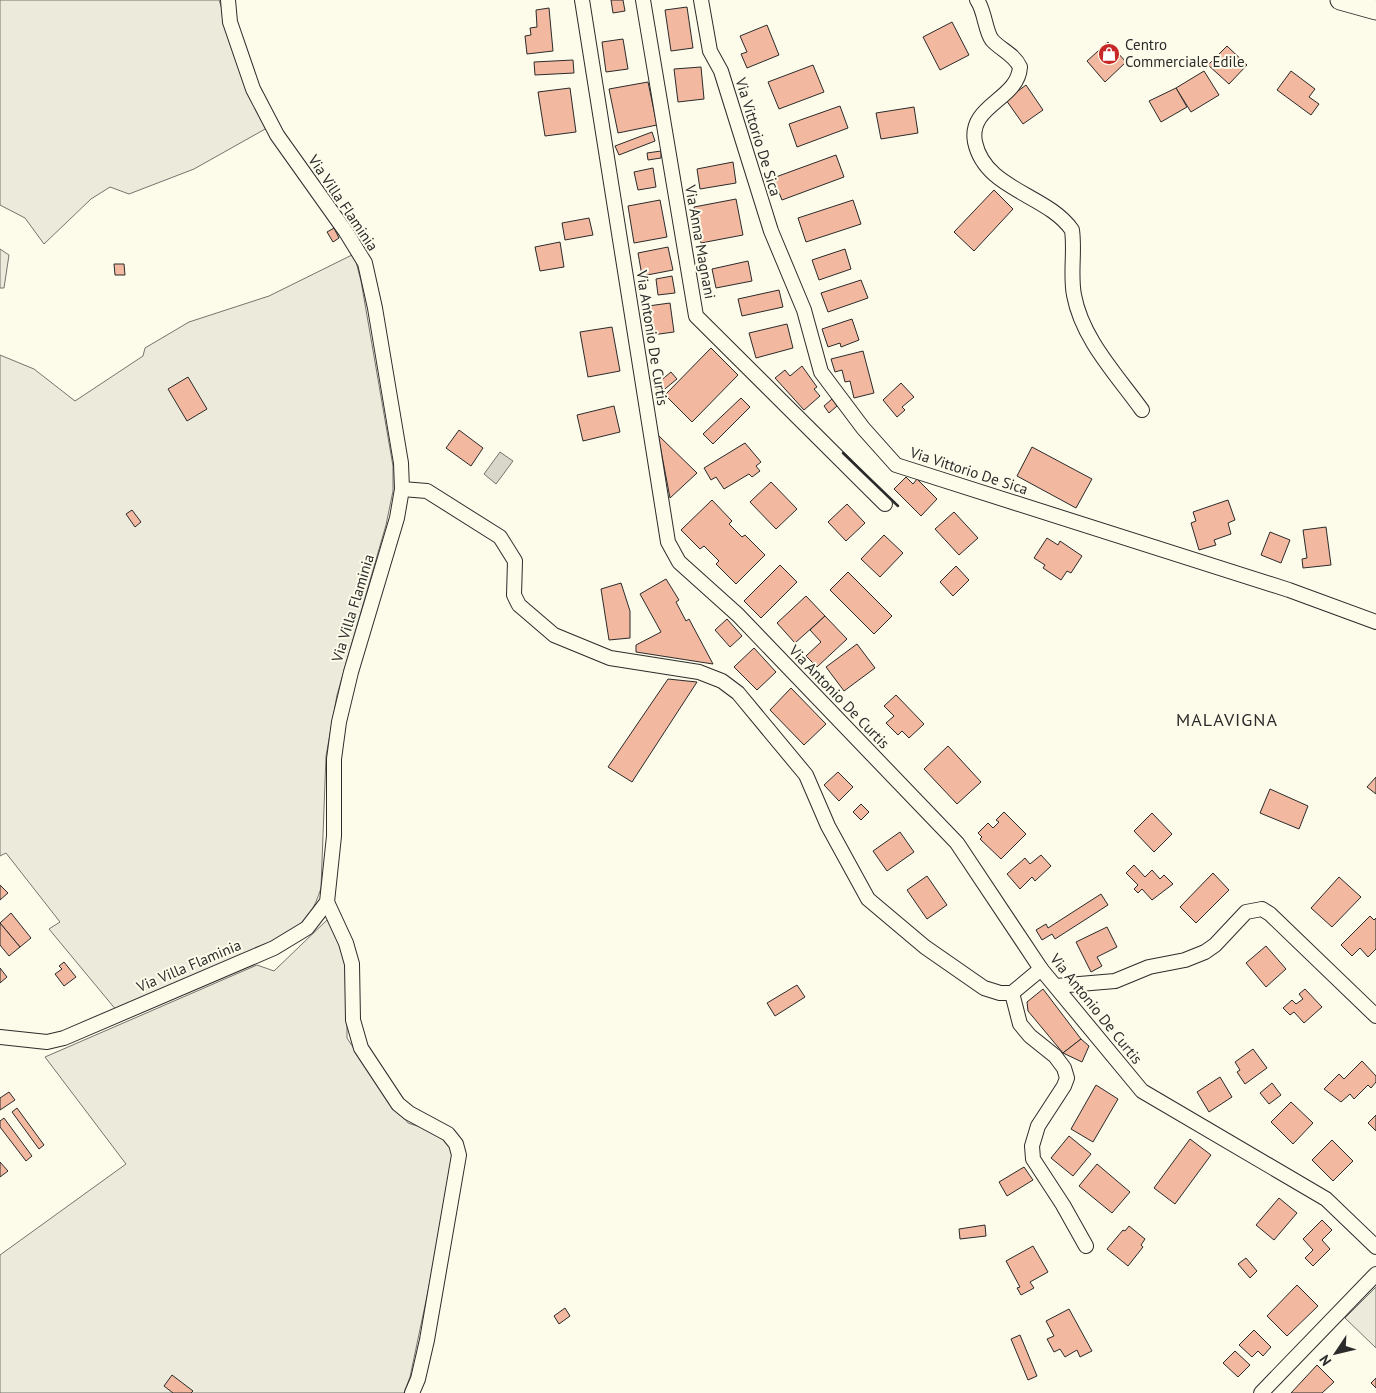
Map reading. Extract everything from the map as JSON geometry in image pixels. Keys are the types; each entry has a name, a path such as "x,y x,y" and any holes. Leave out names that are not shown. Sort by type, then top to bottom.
{"main road":[{"path":"1340,0 1376,10"}],"street":[{"name":"Via Villa Flaminia","path":"0,1037 47,1042 64,1038 274,948 307,928 327,902 334,836 334,759 339,722 351,672 390,544 402,489 399,454 375,308 365,263 346,232 277,135 253,89 230,22 228,0"},
{"name":"Via Antonio De Curtis","path":"582,0 668,542 679,562 738,615 957,843 1041,969 1142,1091 1326,1199 1376,1247"},
{"name":"Via Anna Magnani","path":"643,0 696,316 885,504"},
{"name":"Via Vittorio De Sica","path":"701,0 710,51 721,71 771,231 804,310 822,372 863,428 896,465 1288,590 1376,622"},
{"path":"977,0 982,7 991,39 1013,56 1020,67 1016,79 978,118 974,130 976,147 987,167 996,176 1052,210 1072,230 1073,286 1079,312 1093,342 1142,410"},
{"path":"402,489 427,491 500,538 515,561 514,595 519,605 554,635 610,658 699,672 722,681 738,693 806,775 828,826 868,899 925,947 984,988 1000,993 1012,993 1041,969"},
{"path":"327,902 346,943 352,964 353,1020 361,1048 398,1104 409,1113 448,1134 456,1144 459,1155 428,1340 418,1379 412,1393"},
{"path":"1056,986 1115,981 1149,967 1192,957 1215,945 1246,912 1262,909 1270,914 1376,1016"},
{"path":"1012,993 1020,1024 1030,1036 1055,1056 1064,1068 1066,1078 1064,1086 1038,1126 1032,1146 1033,1159 1063,1205 1086,1246"},
{"path":"1261,1393 1376,1274"}],"shaded area":[{"path":"0,0 219,0 255,108 267,128 194,169 129,194 110,187 91,199 44,244 25,218 0,205"},
{"path":"0,249 9,255 4,288 0,288"},
{"path":"354,254 361,281 393,466 393,491 386,525 337,695 326,756 321,888 310,914 290,934 117,1011 49,929 60,922 6,853 0,856 0,355 34,369 75,401 143,356 145,348 189,322 269,296"},
{"path":"500,452 513,461 496,484 484,474"},
{"path":"327,920 330,920 347,966 347,1038 377,1084 408,1123 433,1131 451,1144 453,1156 431,1277 410,1377 404,1393 0,1393 0,1255 126,1164 45,1057 257,965 274,971"},
{"path":"1376,1287 1376,1348 1345,1318"}],"building":[{"path":"611,0 623,0 625,11 613,13"},
{"path":"687,7 693,48 671,51 665,10"},
{"path":"549,8 553,51 527,54 525,36 531,35 530,28 537,27 536,10"},
{"path":"952,22 969,55 940,70 923,37"},
{"path":"767,25 779,55 747,68 741,54 747,52 740,36"},
{"path":"623,39 628,69 606,72 602,42"},
{"path":"1108,42 1126,62 1105,82 1087,61"},
{"path":"1227,46 1247,65 1229,84 1208,65"},
{"path":"573,60 574,73 535,75 534,62"},
{"path":"813,65 824,92 779,109 768,82"},
{"path":"701,67 704,99 678,102 674,69"},
{"path":"1204,71 1219,95 1191,112 1176,88"},
{"path":"1291,71 1315,89 1309,97 1319,104 1311,115 1277,90"},
{"path":"648,82 657,125 618,133 609,89"},
{"path":"1026,85 1043,110 1023,124 1006,100"},
{"path":"570,88 576,132 545,136 538,92"},
{"path":"1176,88 1187,107 1161,122 1149,101"},
{"path":"840,106 848,128 797,147 789,124"},
{"path":"914,107 918,133 881,139 876,113"},
{"path":"652,132 655,141 619,155 615,146"},
{"path":"661,151 661,158 648,160 647,153"},
{"path":"836,155 844,177 782,200 773,178"},
{"path":"733,162 736,183 700,189 697,169"},
{"path":"653,168 656,187 638,190 634,172"},
{"path":"994,190 1013,209 974,251 954,232"},
{"path":"736,199 743,235 701,243 694,207"},
{"path":"660,200 667,237 634,243 628,206"},
{"path":"853,200 861,224 806,242 798,218"},
{"path":"589,218 593,235 565,240 562,223"},
{"path":"334,228 339,238 333,242 327,232"},
{"path":"560,242 564,267 540,271 535,247"},
{"path":"668,247 673,270 642,276 638,253"},
{"path":"845,249 851,269 819,280 812,260"},
{"path":"748,261 752,281 716,288 712,269"},
{"path":"114,264 124,264 125,275 115,275"},
{"path":"672,276 675,293 658,295 656,279"},
{"path":"861,280 868,298 828,312 821,293"},
{"path":"779,290 783,307 742,316 738,299"},
{"path":"670,303 674,332 652,335 648,306"},
{"path":"852,319 859,340 841,347 840,343 828,347 822,329"},
{"path":"787,324 793,348 756,358 749,333"},
{"path":"612,327 620,371 588,377 580,332"},
{"path":"711,348 738,375 692,422 665,395"},
{"path":"863,351 874,393 854,398 850,381 845,382 842,370 835,372 831,359"},
{"path":"802,366 817,387 814,389 820,396 804,410 775,378 785,370 790,376"},
{"path":"671,372 677,379 660,393 654,386"},
{"path":"188,377 207,409 187,421 168,389"},
{"path":"901,383 914,397 902,407 905,410 897,417 883,400"},
{"path":"741,398 750,407 713,444 703,434"},
{"path":"832,399 837,406 829,413 824,406"},
{"path":"614,406 620,432 583,441 577,415"},
{"path":"459,430 483,448 471,466 446,448"},
{"path":"658,435 697,473 670,498"},
{"path":"745,443 761,462 756,466 760,471 752,477 749,474 724,489 716,477 711,480 704,468"},
{"path":"1032,447 1092,479 1076,508 1017,476"},
{"path":"906,477 913,484 917,479 937,499 921,516 894,489"},
{"path":"771,482 797,509 776,529 750,502"},
{"path":"712,500 732,521 729,524 742,537 745,535 765,555 736,584 716,564 719,561 704,546 700,549 681,530"},
{"path":"1228,500 1235,520 1228,523 1231,534 1214,540 1216,545 1199,550 1191,523 1196,521 1193,512"},
{"path":"847,504 865,523 846,541 828,522"},
{"path":"132,510 141,522 135,527 126,514"},
{"path":"954,512 978,538 959,555 935,529"},
{"path":"1326,527 1331,565 1303,568 1302,559 1307,558 1303,530"},
{"path":"1270,532 1290,540 1281,563 1261,555"},
{"path":"884,535 903,553 880,577 861,559"},
{"path":"1047,538 1058,545 1060,541 1082,556 1071,573 1067,571 1061,580 1043,568 1045,565 1034,558"},
{"path":"780,565 797,582 761,618 744,601"},
{"path":"956,566 969,580 953,596 940,582"},
{"path":"848,572 892,616 874,634 830,590"},
{"path":"666,579 679,600 676,602 686,621 689,619 713,664 636,652 636,645 661,632 640,594"},
{"path":"621,583 630,611 630,638 609,640 601,589"},
{"path":"806,596 825,616 795,643 777,623"},
{"path":"825,616 847,639 817,667 806,656 821,642 810,630"},
{"path":"727,619 742,636 730,647 715,630"},
{"path":"857,644 875,668 844,691 826,667"},
{"path":"754,648 776,672 757,690 734,667"},
{"path":"668,679 697,682 632,782 608,767"},
{"path":"791,688 826,724 804,745 770,710"},
{"path":"896,695 924,724 909,738 902,731 898,735 886,723 894,716 884,706"},
{"path":"948,746 981,782 957,804 924,769"},
{"path":"838,772 853,787 839,801 824,785"},
{"path":"1376,777 1376,794 1367,787"},
{"path":"1270,789 1308,806 1299,829 1260,813"},
{"path":"861,804 869,812 861,820 853,812"},
{"path":"1004,812 1026,834 1001,859 980,839 982,837 978,833 988,823 993,828 999,822 996,820"},
{"path":"1152,813 1172,834 1154,852 1134,831"},
{"path":"900,832 914,852 887,871 873,851"},
{"path":"1041,855 1051,866 1035,881 1032,877 1020,889 1007,874 1025,858 1030,864"},
{"path":"1134,865 1145,877 1152,870 1160,879 1164,875 1173,884 1152,900 1142,889 1138,893 1134,889 1138,885 1126,873"},
{"path":"1213,873 1229,890 1196,923 1180,907"},
{"path":"927,876 947,905 927,919 907,890"},
{"path":"1339,877 1361,897 1332,927 1311,908"},
{"path":"0,885 8,893 0,900"},
{"path":"1101,894 1108,905 1055,939 1052,934 1042,940 1036,930 1046,924 1048,928"},
{"path":"11,913 31,938 20,947 0,923"},
{"path":"1370,916 1374,920 1376,918 1376,949 1368,957 1360,948 1352,956 1341,945"},
{"path":"0,923 20,947 9,956 0,945"},
{"path":"1107,927 1117,947 1097,957 1102,966 1091,972 1076,942"},
{"path":"1266,946 1286,969 1266,987 1246,963"},
{"path":"64,962 76,977 64,986 55,974 62,969 59,966"},
{"path":"0,968 7,977 0,983"},
{"path":"797,985 805,997 775,1016 767,1003"},
{"path":"1043,989 1081,1039 1063,1053 1028,1011 1027,1002"},
{"path":"1305,989 1322,1007 1304,1023 1294,1012 1290,1015 1283,1008 1292,1000 1296,1004 1303,999 1299,994"},
{"path":"1081,1039 1089,1046 1082,1062 1063,1053"},
{"path":"1253,1049 1267,1068 1245,1084 1237,1072 1240,1070 1235,1062"},
{"path":"1362,1061 1376,1076 1376,1082 1371,1088 1368,1085 1354,1099 1350,1094 1341,1102 1324,1089 1339,1074 1344,1079"},
{"path":"1220,1077 1232,1097 1209,1112 1197,1092"},
{"path":"1272,1083 1281,1095 1269,1104 1260,1093"},
{"path":"1096,1085 1118,1099 1093,1142 1071,1129"},
{"path":"9,1092 15,1100 0,1110 0,1098"},
{"path":"1291,1102 1313,1123 1293,1144 1271,1122"},
{"path":"17,1108 44,1145 39,1149 12,1112"},
{"path":"1376,1115 1376,1131 1368,1123"},
{"path":"4,1118 32,1156 26,1161 0,1127 0,1121"},
{"path":"1069,1136 1091,1154 1073,1176 1051,1158"},
{"path":"1190,1139 1211,1155 1175,1204 1154,1188"},
{"path":"1332,1140 1353,1161 1333,1181 1312,1160"},
{"path":"0,1162 8,1171 0,1177"},
{"path":"1097,1164 1130,1192 1112,1213 1079,1186"},
{"path":"1024,1167 1033,1180 1007,1196 999,1182"},
{"path":"1279,1198 1297,1213 1274,1240 1256,1225"},
{"path":"1322,1220 1332,1230 1322,1240 1330,1249 1313,1266 1305,1258 1313,1250 1303,1239"},
{"path":"985,1225 986,1236 960,1239 959,1229"},
{"path":"1129,1226 1145,1239 1141,1245 1143,1247 1128,1266 1107,1249 1123,1230 1125,1231"},
{"path":"1033,1246 1048,1272 1030,1282 1034,1288 1021,1295 1017,1288 1020,1287 1006,1261"},
{"path":"1246,1258 1257,1271 1250,1278 1238,1264"},
{"path":"1297,1285 1318,1306 1287,1336 1267,1316"},
{"path":"565,1308 570,1316 559,1324 554,1316"},
{"path":"1069,1309 1092,1351 1080,1357 1077,1350 1065,1357 1060,1349 1054,1352 1047,1339 1054,1336 1046,1321"},
{"path":"1254,1330 1271,1347 1263,1356 1258,1351 1252,1357 1239,1345"},
{"path":"1020,1335 1037,1376 1028,1380 1011,1339"},
{"path":"1235,1351 1250,1365 1238,1377 1223,1363"},
{"path":"1317,1365 1334,1382 1322,1393 1291,1393"},
{"path":"172,1375 193,1391 191,1393 173,1393 164,1386"},
{"path":"1376,1378 1376,1388 1371,1383"}],"wall":[{"path":"843,453 898,506"}],"place":[{"name":"Centro Commerciale Edile","path":"1109,54"}],"district":[{"name":"MALAVIGNA","path":"1227,720"}]}
